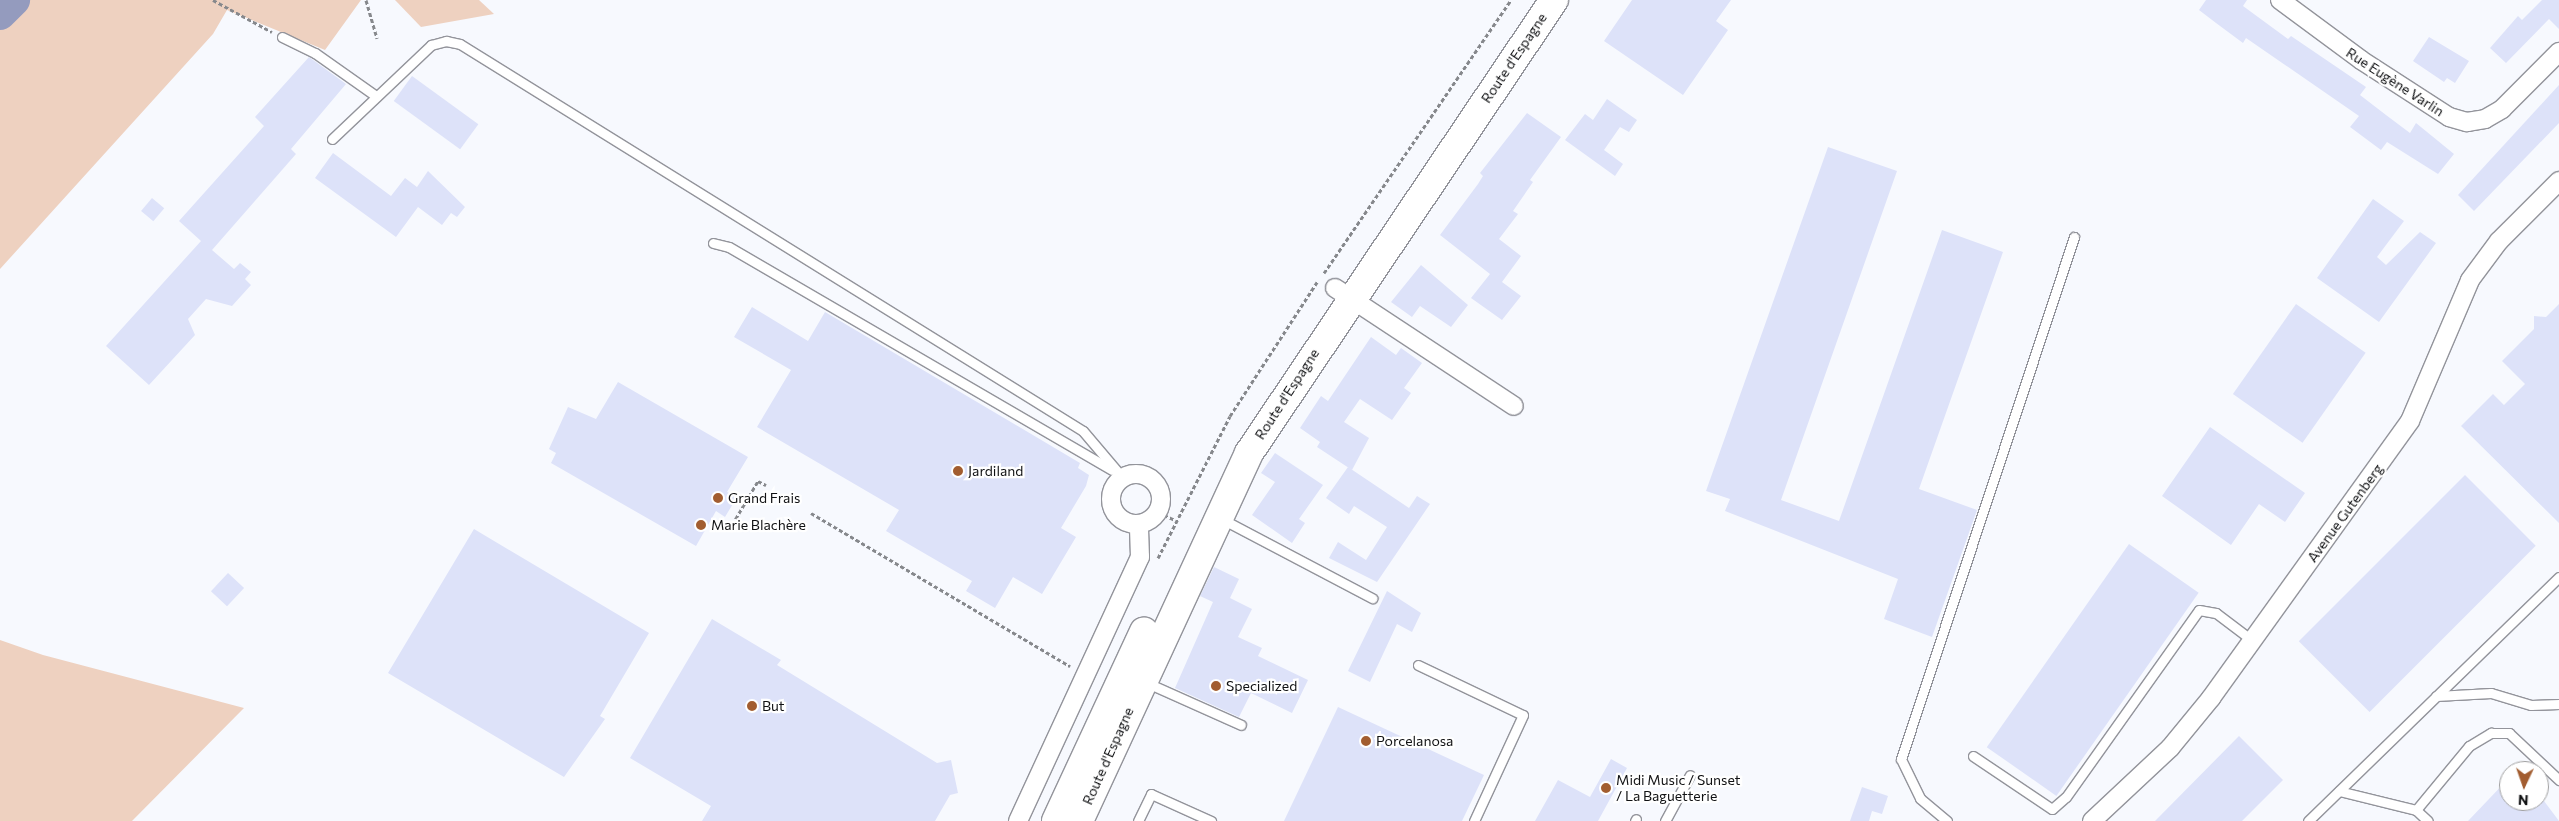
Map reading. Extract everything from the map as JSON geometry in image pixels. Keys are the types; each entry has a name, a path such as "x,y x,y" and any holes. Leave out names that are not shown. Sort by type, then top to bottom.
{"main road":[{"name":"Route d'Espagne","path":"1343,293 1531,0"},
{"name":"Route d'Espagne","path":"1079,821 1142,681 1259,403 1343,293 1554,0"},
{"name":"Route d'Espagne","path":"1056,821 1217,504"}],"street":[{"name":"Rue Eugène Varlin","path":"2280,0 2360,60 2449,117 2467,122 2485,119 2502,109 2559,52"},
{"name":"Avenue Gutenberg","path":"2092,821 2170,748 2253,641 2410,421 2470,280 2499,241 2559,181"},
{"path":"1343,293 1514,406"},
{"path":"1133,473 1154,480 1161,501 1158,512 1139,524 1129,523 1114,512 1111,492 1122,477 1133,473"},
{"path":"1018,821 1140,557 1139,524"}],"lane":[{"path":"282,37 315,53 376,96"},
{"path":"332,139 431,45 446,41 473,51 1082,431 1122,477"},
{"path":"1947,821 1920,798 1901,759 2074,237"},
{"path":"713,244 729,247 1122,477"},
{"path":"1217,504 1372,598"},
{"path":"2308,821 2559,577"},
{"path":"1972,756 2052,809 2066,797 2199,610 2216,613 2253,641"},
{"path":"1418,664 1523,715 1474,821"},
{"path":"1142,681 1241,725"},
{"path":"2436,696 2491,693 2531,705 2559,704"},
{"path":"2416,810 2470,746 2491,733 2510,733 2559,780"},
{"path":"1665,821 1690,776"},
{"path":"2339,791 2416,810 2428,821"},
{"path":"1138,821 1150,794 1211,821"}],"path":[{"path":"213,0 282,37"},
{"path":"366,0 377,38"},
{"path":"729,530 758,481 766,485"},
{"path":"811,512 1070,663 1070,669"},
{"path":"1158,512 1176,520"}],"shaded area":[{"path":"23,0 361,0 325,50 227,10 213,34 0,269 0,26"},
{"path":"395,0 479,0 494,14 421,27"},
{"path":"0,640 43,655 244,708 132,821 0,821"}],"building":[{"path":"1632,0 1731,0 1716,21 1728,30 1683,95 1604,41"},
{"path":"2206,0 2247,0 2243,6 2288,39 2291,36 2366,87 2360,95 2410,133 2416,123 2454,154 2438,174 2387,142 2381,150 2350,127 2359,116 2246,38 2243,43 2199,10"},
{"path":"2542,0 2559,0 2559,29 2549,19 2506,63 2490,48 2518,16 2522,20"},
{"path":"2429,37 2469,61 2455,83 2447,78 2444,82 2413,61"},
{"path":"309,57 346,84 291,149 296,154 212,250 234,269 240,263 251,272 245,279 251,285 232,306 206,299 188,319 195,335 149,385 106,346 201,241 179,221 264,126 255,117"},
{"path":"412,76 478,124 460,149 394,101"},
{"path":"2559,85 2559,123 2474,211 2458,195"},
{"path":"1607,99 1637,120 1629,132 1620,127 1604,150 1623,164 1615,176 1565,140 1585,114 1593,120"},
{"path":"1527,113 1561,137 1530,180 1533,182 1513,211 1518,214 1499,239 1521,256 1502,282 1521,296 1502,320 1471,298 1490,274 1440,235 1478,184 1483,176 1480,173"},
{"path":"1828,147 1897,171 1781,500 1839,521 1942,230 2003,252 1919,489 1977,510 1932,637 1884,619 1898,579 1725,511 1730,499 1706,491"},
{"path":"333,153 391,196 405,178 417,187 428,171 465,207 457,217 451,213 442,225 418,207 396,237 315,178"},
{"path":"152,198 164,208 153,221 141,211"},
{"path":"2373,199 2404,221 2377,257 2386,265 2420,232 2436,243 2379,322 2317,278"},
{"path":"1421,265 1468,305 1451,327 1420,306 1412,317 1391,302"},
{"path":"2296,304 2366,353 2303,443 2233,394"},
{"path":"2559,304 2559,523 2461,426 2493,394 2504,405 2525,384 2502,361 2534,329 2534,316 2546,317"},
{"name":"Jardiland","path":"752,307 808,341 825,312 1080,463 1078,468 1089,475 1086,486 1061,528 1076,537 1042,594 1013,577 995,608 966,591 972,581 886,531 899,510 757,427 791,370 734,337"},
{"path":"1371,337 1396,355 1401,348 1422,363 1404,388 1411,393 1392,420 1360,399 1344,422 1369,438 1352,470 1317,447 1320,442 1300,428 1321,396 1328,401"},
{"path":"618,382 748,457 727,492 737,497 725,517 716,511 696,546 551,463 556,453 549,449 568,407 596,419"},
{"path":"2210,427 2305,493 2285,522 2259,504 2231,545 2162,496"},
{"path":"1275,453 1323,485 1299,519 1305,523 1292,543 1252,515 1275,482 1261,473"},
{"path":"1348,467 1409,508 1417,496 1430,504 1377,582 1329,558 1338,542 1366,560 1387,527 1354,506 1349,514 1326,498"},
{"path":"2465,475 2536,546 2370,712 2299,641"},
{"path":"474,529 649,633 600,716 605,719 564,777 388,673"},
{"path":"2129,544 2199,593 2056,796 1987,747"},
{"path":"1214,567 1239,579 1230,598 1252,609 1238,637 1262,648 1258,656 1308,680 1292,713 1251,693 1239,717 1175,688 1213,602 1200,596"},
{"path":"228,573 244,588 227,606 211,591"},
{"path":"1387,591 1421,613 1412,632 1397,624 1370,682 1348,671"},
{"name":"But","path":"712,619 781,660 777,665 937,763 951,760 958,793 950,795 935,821 702,821 711,806 630,758"},
{"name":"Porcelanosa","path":"1338,707 1484,775 1462,821 1284,821"},
{"path":"2239,736 2283,780 2242,821 2155,821"},
{"name":"Midi Music / Sunset / La Baguetterie","path":"1611,759 1627,768 1598,821 1535,821 1558,780 1590,797"},
{"path":"1862,787 1888,796 1882,814 1872,811 1869,821 1850,821"},
{"path":"2499,788 2499,811 2549,811 2549,808 2559,821 2468,821"}],"waterway":[{"path":"0,14 14,0"}],"place":[{"name":"Jardiland","path":"958,471"},
{"name":"Grand Frais","path":"718,498"},
{"name":"Marie Blachère","path":"701,525"},
{"name":"Specialized","path":"1216,686"},
{"name":"But","path":"752,706"},
{"name":"Porcelanosa","path":"1366,741"},
{"name":"Midi Music / Sunset / La Baguetterie","path":"1606,788"}]}
